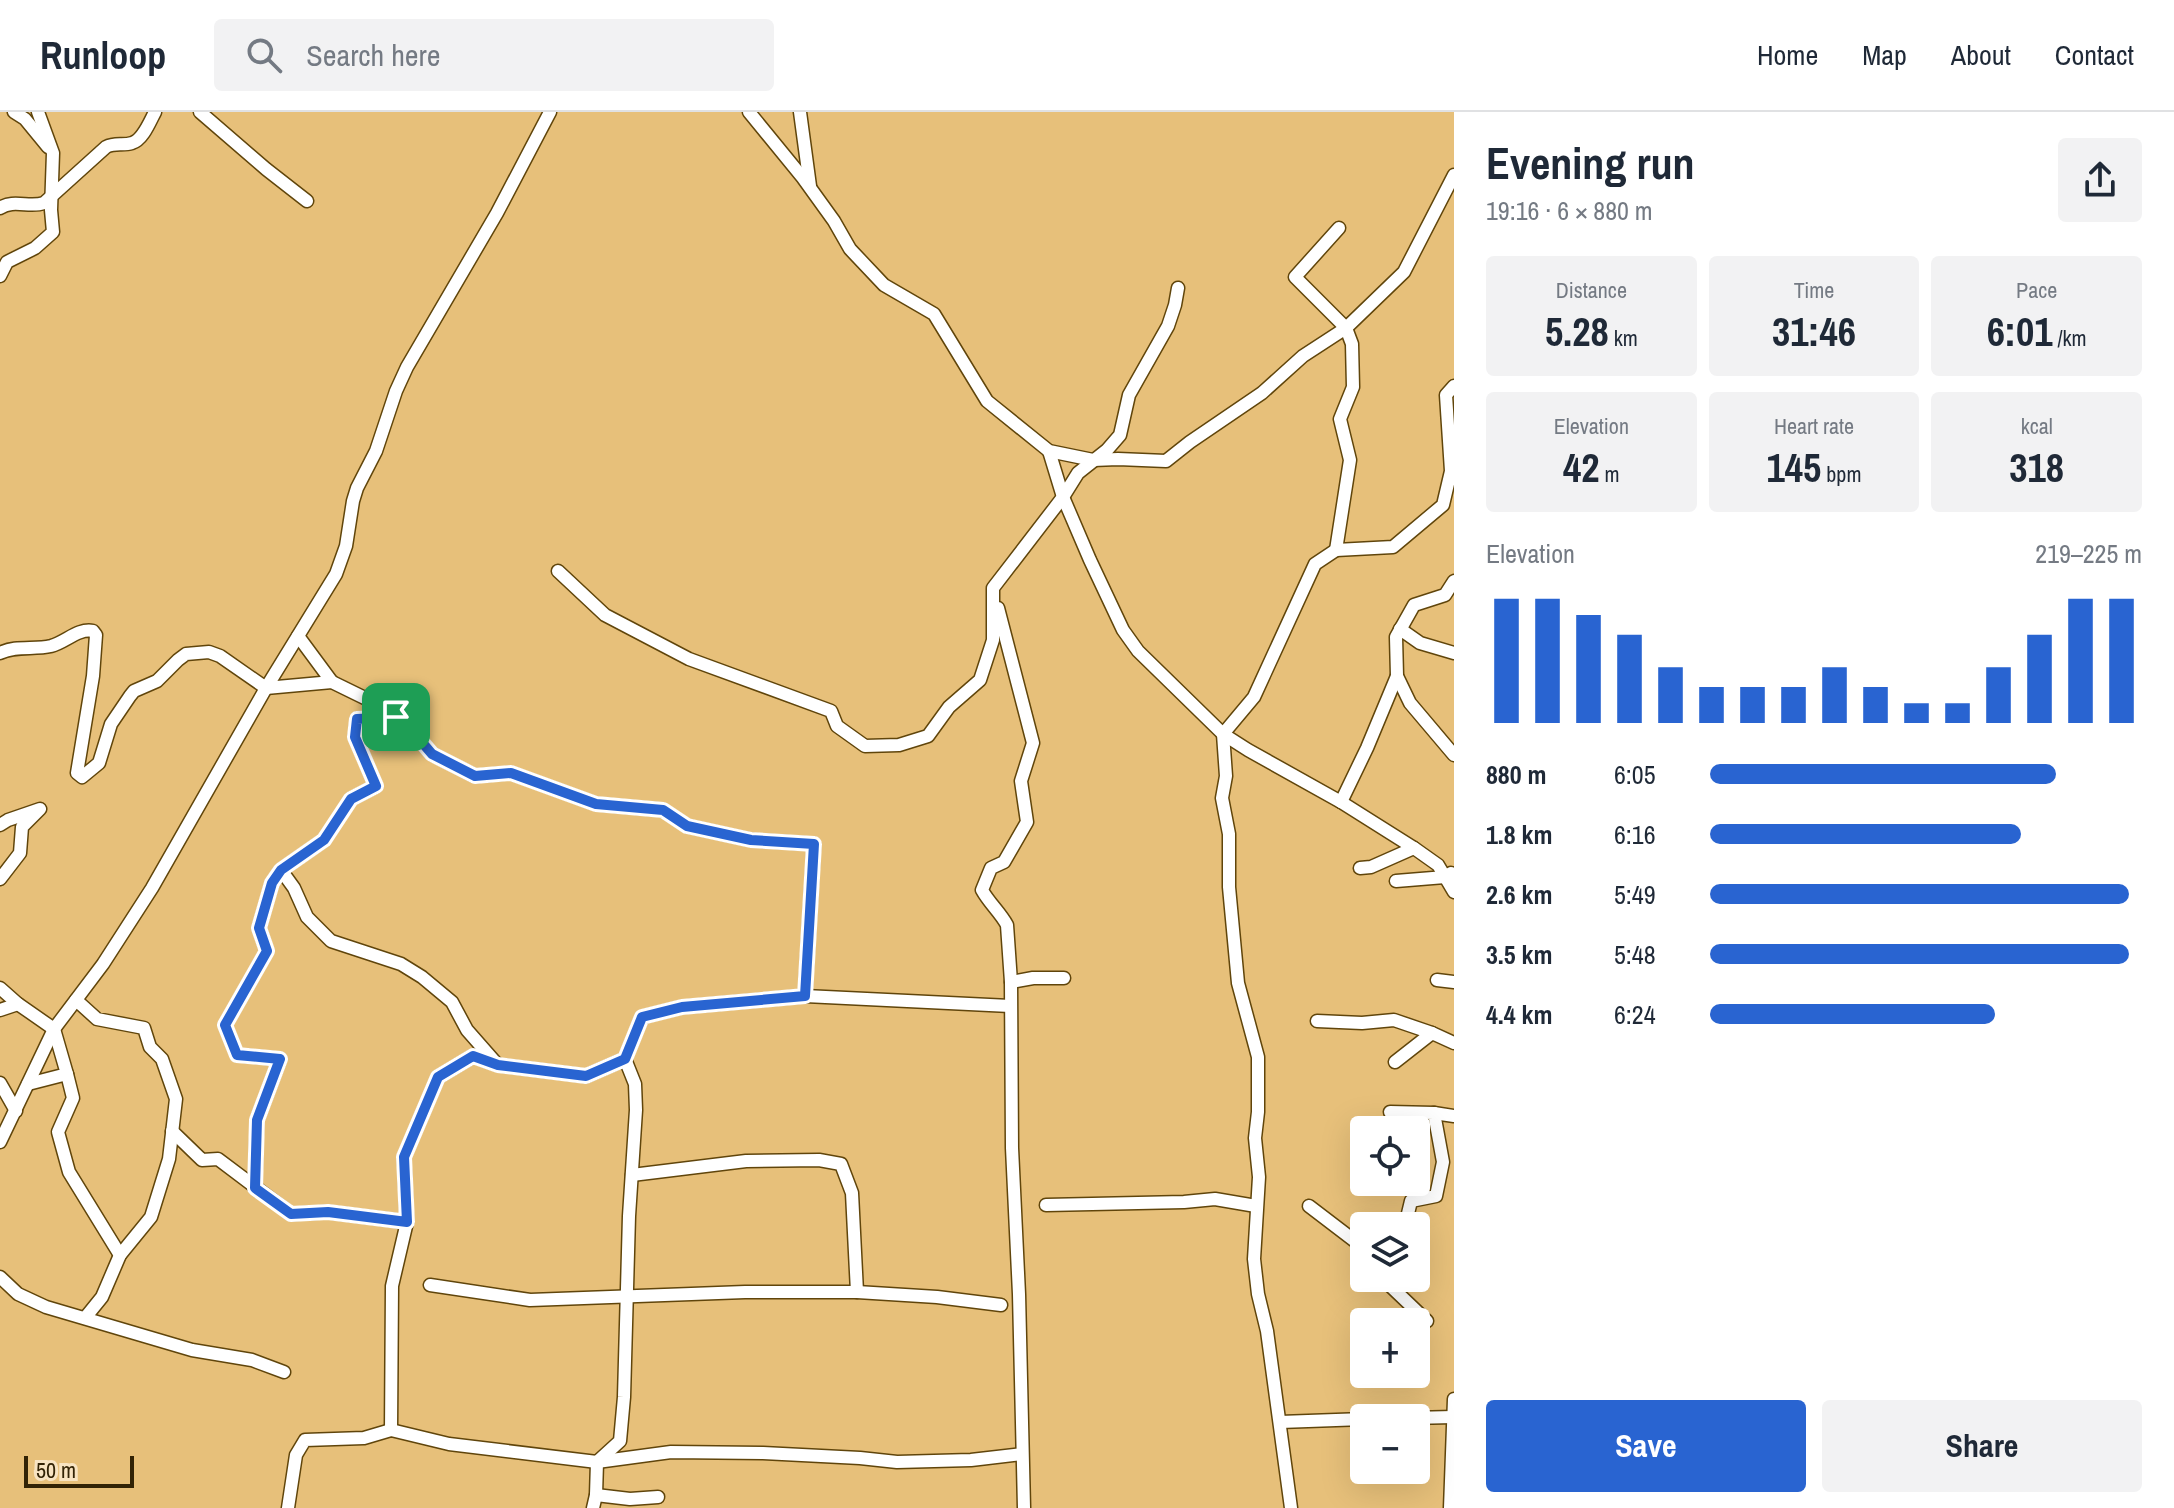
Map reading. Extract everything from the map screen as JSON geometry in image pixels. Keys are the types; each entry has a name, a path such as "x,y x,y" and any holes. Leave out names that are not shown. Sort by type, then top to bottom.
{"street":[{"path":"14,112 25,119 53,153"},
{"path":"0,276 7,262 35,248 53,232 53,153 38,112"},
{"path":"0,208 9,203 38,205 51,198 106,147 113,143 130,144 137,141 155,112"},
{"path":"200,112 307,201"},
{"path":"0,1142 54,1029 103,964 152,888 266,688 339,568 357,488 376,451 407,367 497,213 550,112"},
{"path":"749,112 834,221 850,249 884,285 934,314 987,401 1049,451 1093,460 1166,461 1262,393 1303,356 1346,328 1404,272 1454,175"},
{"path":"800,112 810,189"},
{"path":"1336,550 1350,460 1340,419 1353,387 1352,344 1346,328 1295,277 1339,228"},
{"path":"558,571 605,615 689,659 831,711 837,726 865,746 899,745 928,736 949,707 980,680 993,640 993,588 1078,473 1107,450 1120,435 1129,395 1168,326 1178,288"},
{"path":"1291,1508 1254,1259 1259,1177 1255,1138 1258,1057 1238,983 1229,887 1229,834 1222,798 1226,776 1223,734 1254,697 1315,564 1336,550 1393,547 1448,504 1451,471 1446,395 1454,386"},
{"path":"1049,451 1063,497 1118,620 1138,651 1223,734 1414,848 1449,876 1454,892"},
{"path":"1341,802 1397,676 1396,637 1400,629 1414,605 1445,595 1454,581"},
{"path":"993,588 1033,743 1021,781 1027,822 1004,862 991,868 982,890 1007,925 1011,982 1024,1508"},
{"path":"1400,629 1420,643 1454,653"},
{"path":"0,653 15,648 52,646 85,630 93,631 96,635 93,676 77,773 82,777 99,763 111,724 130,696 140,688 153,684 186,654 209,652 220,656 266,688 332,682"},
{"path":"298,636 332,682 377,704 408,726 432,754 475,776 511,773 596,804 663,810 687,826 751,840 814,844 805,996"},
{"path":"1397,676 1410,703 1454,755"},
{"path":"255,1188 257,1120 280,1059 237,1055 225,1025 267,951 259,928 272,883 281,870 324,840 351,799 376,786 355,737 357,719 396,717"},
{"path":"0,825 40,809 22,827 20,853 0,879"},
{"path":"1360,868 1371,867 1414,848"},
{"path":"281,870 294,888 307,917 331,941 401,964 422,977 452,1002 467,1030 498,1065"},
{"path":"1396,881 1449,876"},
{"path":"1011,982 1064,978"},
{"path":"1437,980 1454,982"},
{"path":"0,988 54,1029 73,1098 58,1132 69,1172 120,1255"},
{"path":"658,1497 594,1502 597,1462 620,1441 636,1110 635,1084 625,1059 642,1017 682,1007 805,996 1010,1006"},
{"path":"76,1000 97,1019 144,1028 150,1047 162,1059 176,1099 169,1159 151,1217 120,1255 102,1297 85,1318"},
{"path":"0,1010 18,1004"},
{"path":"1317,1021 1362,1023 1394,1020 1454,1043"},
{"path":"1395,1062 1432,1033"},
{"path":"391,1430 392,1286 407,1222 404,1157 438,1077 473,1056 498,1065 586,1076 625,1059"},
{"path":"28,1084 67,1074"},
{"path":"0,1083 16,1111"},
{"path":"1390,1112 1454,1116"},
{"path":"1408,1212 1411,1201 1436,1196 1443,1162 1434,1113"},
{"path":"172,1131 202,1160 218,1159 291,1214 328,1212 407,1222"},
{"path":"632,1175 746,1161 819,1160 841,1164 852,1193 857,1292"},
{"path":"1046,1205 1215,1199 1256,1206"},
{"path":"1309,1206 1350,1237"},
{"path":"0,1277 28,1300 192,1350 252,1360 284,1372"},
{"path":"430,1285 530,1300 745,1292 857,1292 1001,1305"},
{"path":"1397,1292 1413,1308"},
{"path":"1450,1508 1454,1399"},
{"path":"1430,1418 1453,1417"},
{"path":"1280,1422 1350,1420"},
{"path":"288,1508 296,1455 305,1440 364,1438 391,1430 449,1444 597,1462 671,1452 806,1455 897,1462 971,1460 1022,1454"}],"route":[{"path":"396,717 432,754 475,776 511,773 596,804 663,810 687,826 751,840 814,844 805,996 682,1007 642,1017 625,1059 586,1076 498,1065 473,1056 438,1077 404,1157 407,1222 328,1212 291,1214 255,1188 257,1120 280,1059 237,1055 225,1025 267,951 259,928 272,883 281,870 324,840 351,799 376,786 355,737 357,719 396,717"}]}
